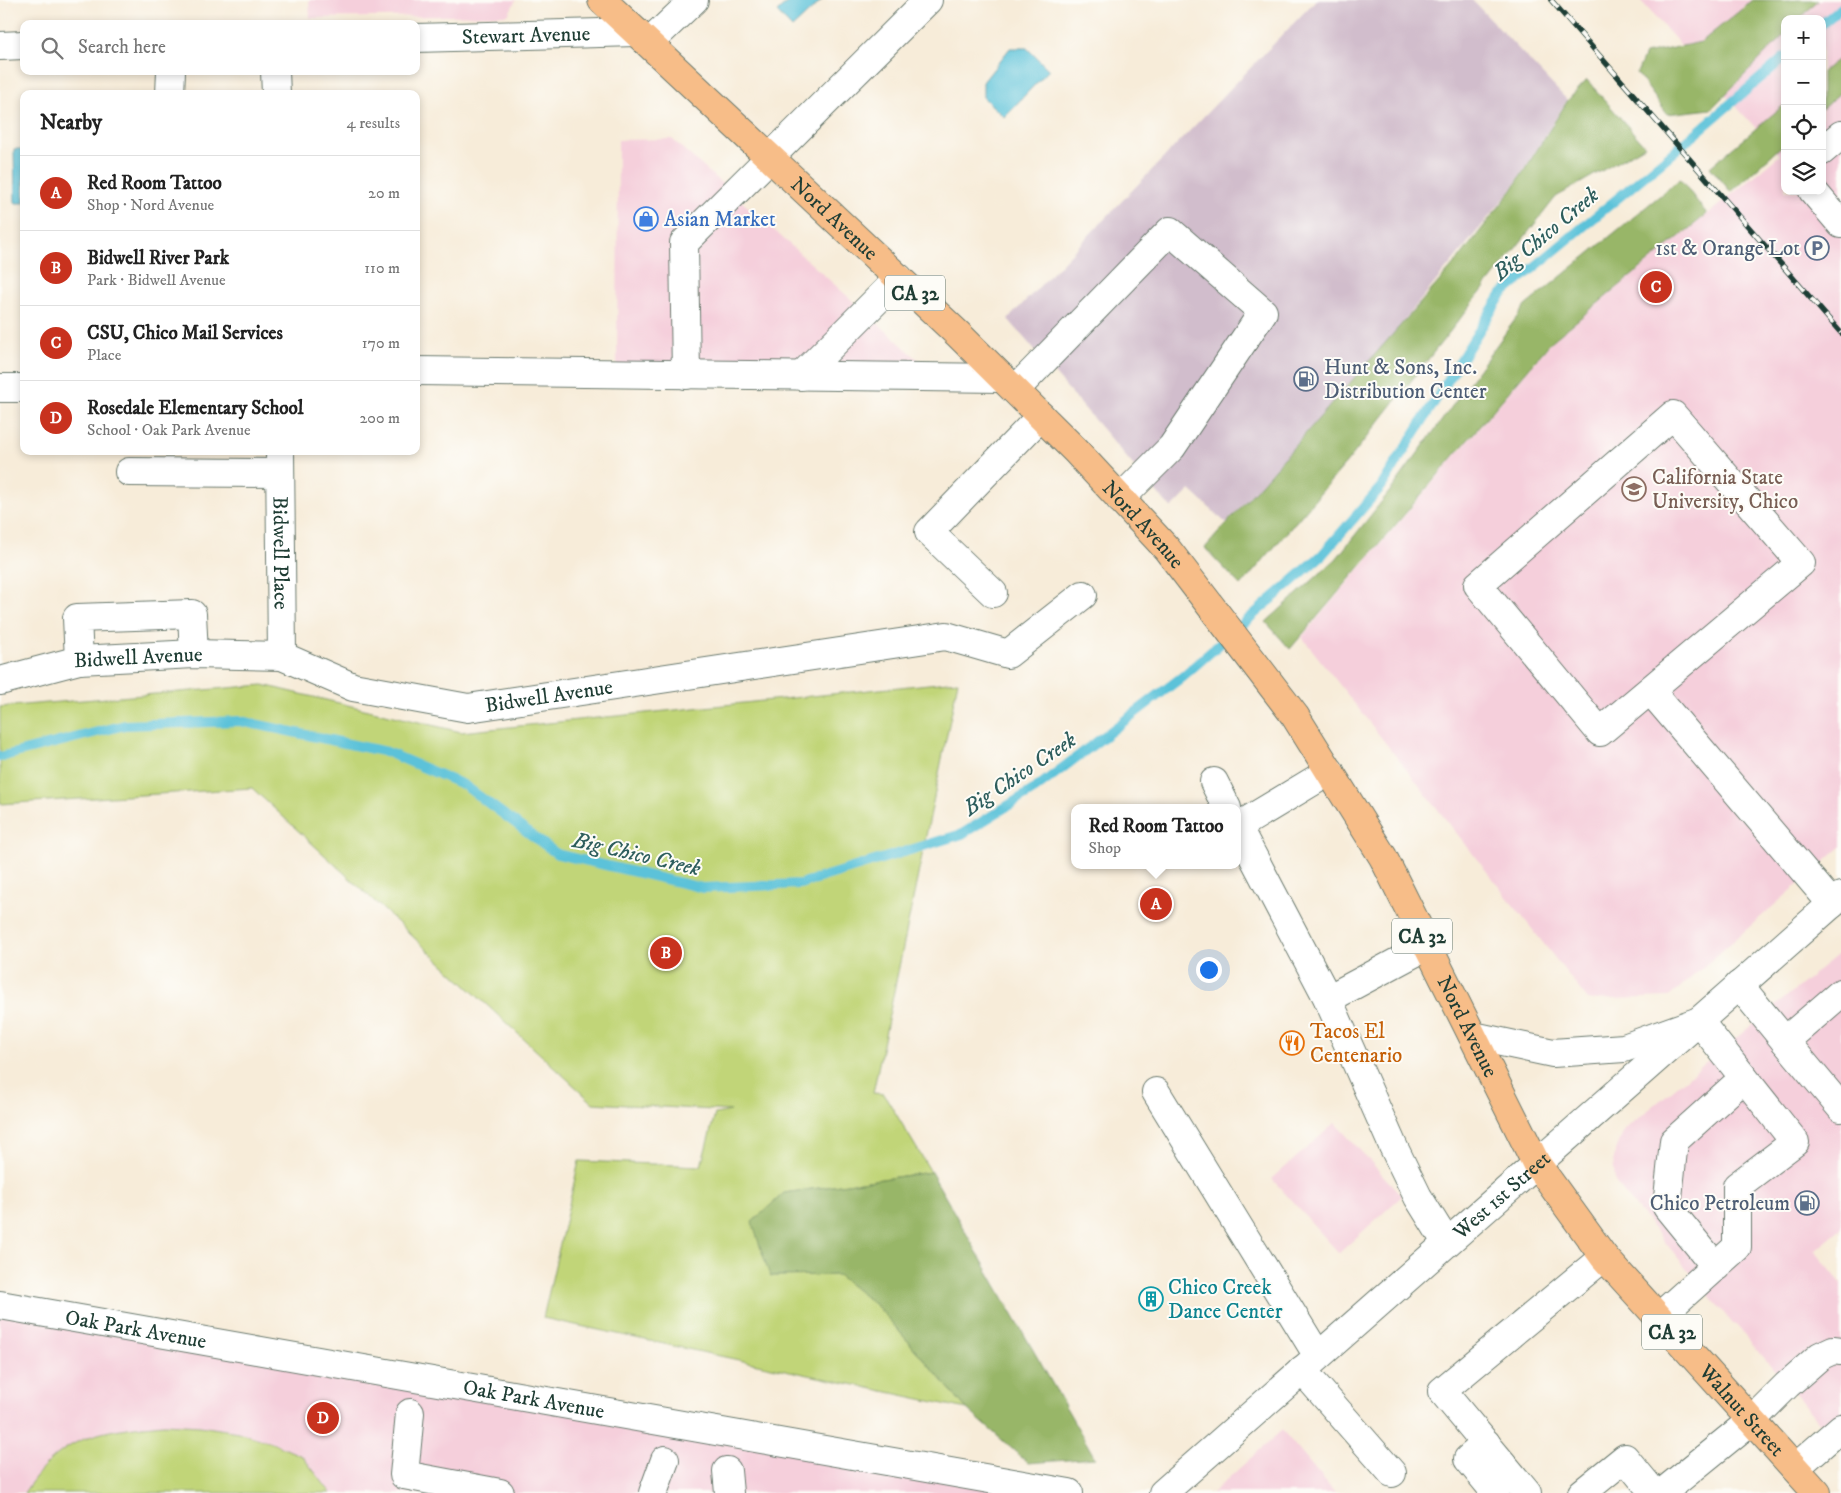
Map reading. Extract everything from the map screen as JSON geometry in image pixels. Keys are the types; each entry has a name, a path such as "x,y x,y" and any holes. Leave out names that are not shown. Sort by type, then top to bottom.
{"main road":[{"name":"Nord Avenue","path":"602,0 899,278 1009,384 1167,549 1295,716 1383,857 1536,1163"},
{"name":"Walnut Street","path":"1536,1163 1604,1257 1817,1493"}],"street":[{"path":"642,37 694,0"},
{"path":"686,375 684,243 928,0"},
{"name":"Stewart Avenue","path":"420,38 642,37"},
{"path":"0,46 20,45"},
{"path":"170,90 171,75"},
{"path":"276,75 276,90"},
{"path":"1823,150 1841,135"},
{"path":"1816,195 1841,224"},
{"path":"420,372 801,376 1009,384 1170,231 1263,312 1172,447 1120,499"},
{"path":"801,376 899,278"},
{"path":"0,388 20,388"},
{"path":"1673,415 1801,563 1650,690 1600,732 1478,585 1673,415"},
{"path":"993,594 929,532 1041,416"},
{"path":"128,472 280,462"},
{"name":"Bidwell Place","path":"280,462 282,656"},
{"name":"Bidwell Avenue","path":"0,681 79,660 194,654 282,656 352,686 468,708 946,636 1008,654 1083,595"},
{"path":"79,660 77,618 192,614 194,654"},
{"path":"1650,690 1836,900"},
{"path":"1241,825 1330,771"},
{"path":"1214,782 1225,804"},
{"path":"1241,835 1328,999 1405,1172 1446,1242"},
{"name":"West 1st Street","path":"1163,1493 1836,900"},
{"path":"1328,999 1428,946"},
{"path":"1739,985 1841,1108"},
{"path":"1784,1041 1841,992"},
{"path":"1473,1036 1553,1053 1624,1048 1699,1021 1795,1142 1737,1186 1737,1247 1659,1318"},
{"path":"1716,1267 1667,1207 1674,1141 1744,1078"},
{"path":"1156,1092 1310,1363 1392,1473"},
{"path":"1496,1493 1477,1451 1442,1391 1604,1257"},
{"name":"Oak Park Avenue","path":"0,1305 1069,1493"},
{"path":"1662,1493 1752,1420 1820,1356 1833,1350 1841,1351"},
{"path":"410,1413 404,1474 500,1493"},
{"path":"1795,1468 1841,1428"},
{"path":"1477,1451 1527,1493"},
{"path":"1582,1493 1625,1458 1654,1493"},
{"path":"653,1493 665,1460"}],"shaded area":[{"path":"309,0 516,0 508,15 310,18"},
{"path":"1316,0 1472,0 1567,100 1511,190 1387,341 1226,523 1190,490 1172,508 1008,319"},
{"name":"California State University, Chico","path":"1640,0 1841,0 1841,847 1669,997 1588,1000 1302,637 1553,341 1780,155"},
{"path":"672,139 932,372 617,384 618,140"},
{"path":"1841,952 1841,1229 1815,1251 1841,1283 1841,1448 1737,1326 1733,1324 1615,1182 1613,1158 1624,1130"},
{"path":"1335,1123 1402,1196 1339,1253 1272,1179"},
{"path":"0,1305 1069,1493 0,1493"},
{"path":"1282,1430 1335,1493 1212,1493"}],"green space":[{"path":"1753,0 1818,0 1804,15 1781,15 1781,38 1711,109 1667,114 1637,73 1645,54 1701,42"},
{"path":"1841,57 1841,92 1826,105 1826,105 1826,69"},
{"path":"1587,80 1645,146 1556,197 1348,461 1241,586 1205,548 1457,261 1512,190 1568,100"},
{"path":"1781,107 1781,147 1731,192 1710,167"},
{"path":"1680,179 1707,214 1552,341 1290,649 1266,622 1336,559 1394,486 1525,306"},
{"path":"958,681 873,1093 884,1094 931,1172 784,1193 770,1276 838,1275 878,1307 967,1409 543,1318 579,1161 701,1166 715,1114 731,1111 593,1103 252,788 0,804 0,707 263,685 461,732"},
{"path":"931,1172 1095,1458 1028,1463 967,1409 878,1307 838,1275 770,1276 752,1222 784,1193"},
{"path":"164,1424 200,1426 238,1432 272,1443 302,1456 331,1493 24,1493 38,1474 53,1459 68,1447 84,1439 120,1429"}],"water":[{"path":"790,0 822,0 792,28 777,12"},
{"path":"1010,48 1027,48 1049,70 1004,117 983,97 983,82"},
{"path":"14,149 20,149 20,203 15,203"}],"waterway":[{"name":"Big Chico Creek","path":"1826,21 1841,8"},
{"name":"Big Chico Creek","path":"0,757 125,725 240,721 387,752 464,785 557,854 703,888 800,884 962,834 1035,789 1182,677 1322,555 1381,487 1502,294 1782,60"}],"railway":[{"path":"1551,0 1841,333"}],"place":[{"name":"Asian Market","path":"646,219"},
{"name":"1st & Orange Lot","path":"1817,248"},
{"name":"CSU, Chico Mail Services","path":"1656,287"},
{"name":"Hunt & Sons, Inc. Distribution Center","path":"1306,379"},
{"name":"California State University, Chico","path":"1634,489"},
{"name":"Red Room Tattoo","path":"1156,904"},
{"name":"Bidwell River Park","path":"666,953"},
{"name":"Tacos El Centenario","path":"1292,1043"},
{"name":"Chico Petroleum","path":"1807,1203"},
{"name":"Chico Creek Dance Center","path":"1151,1299"},
{"name":"Rosedale Elementary School","path":"323,1418"}]}
